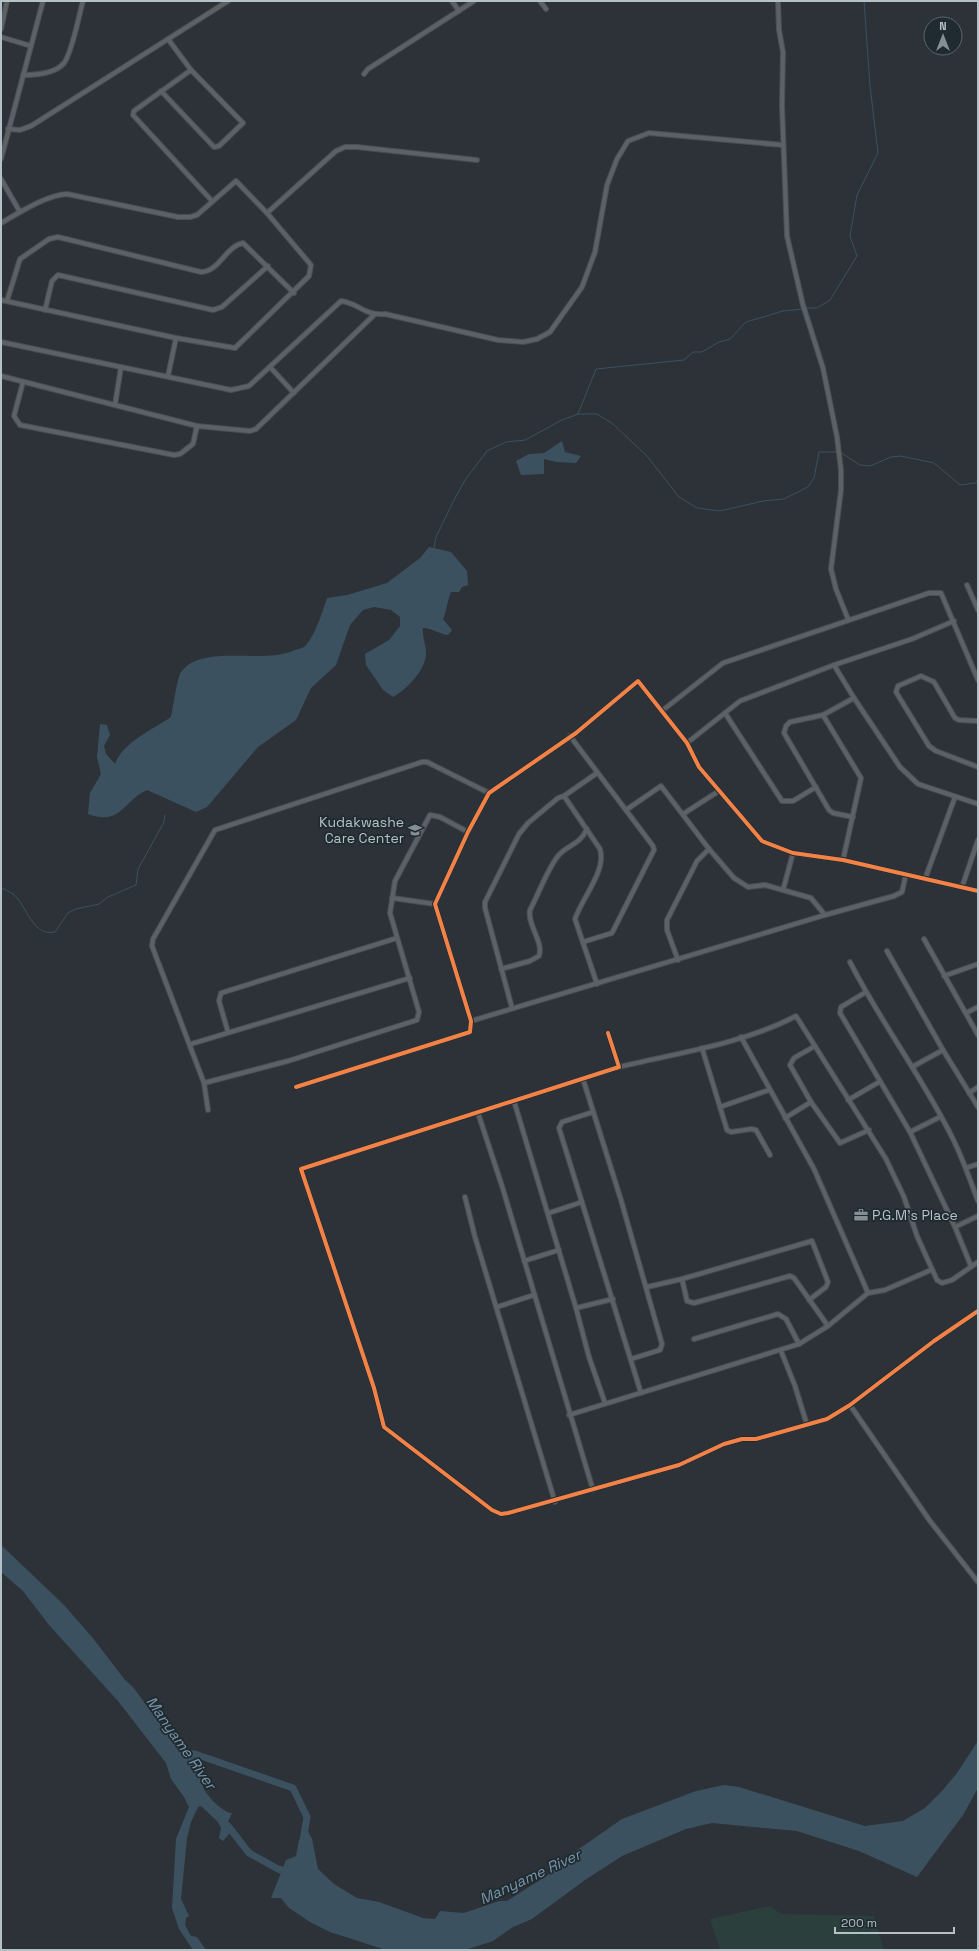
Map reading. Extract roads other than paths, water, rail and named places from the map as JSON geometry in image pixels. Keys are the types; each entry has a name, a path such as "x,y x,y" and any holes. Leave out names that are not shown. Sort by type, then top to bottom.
{"street":[{"path":"1,29 3,5 7,1"},
{"path":"1,159 43,1"},
{"path":"23,75 38,75 53,70 64,64 83,1"},
{"path":"8,129 20,130 31,126 228,1"},
{"path":"452,1 459,11"},
{"path":"364,74 368,69 474,1"},
{"path":"540,1 546,9"},
{"path":"778,1 779,30 783,52 784,145 788,236 803,305 823,368 837,436 841,470 832,569 836,590 848,619"},
{"path":"1,37 31,46"},
{"path":"161,92 212,146 219,146 243,123 191,70 168,40"},
{"path":"191,70 134,111 133,115 212,201"},
{"path":"1,342 237,390 249,386 341,301 348,302 374,315 385,314 498,340 524,342 538,339 550,332 582,287 595,252 607,185 617,159 628,141 648,133 784,145"},
{"path":"267,213 336,152 345,147 477,160"},
{"path":"1,179 20,212"},
{"path":"1,223 20,212 55,196 67,194 183,217 198,215 236,180 267,213 311,265 308,276 294,293 235,348 176,338 45,310 7,300 1,300"},
{"path":"7,300 20,259 52,238 58,237 205,272 236,246 243,243 294,293"},
{"path":"45,310 52,281 58,275 213,310 222,307 268,266"},
{"path":"1,376 197,426 238,431 256,429 374,315"},
{"path":"168,376 176,338"},
{"path":"115,405 121,367"},
{"path":"270,367 294,393"},
{"path":"23,382 14,416 20,425 174,455 180,454 193,444 197,426"},
{"path":"967,585 978,610"},
{"path":"663,710 723,664 848,619 929,593 941,593 978,680"},
{"path":"687,743 740,701 834,665 912,639 954,621"},
{"path":"834,665 900,767 918,784 978,804"},
{"path":"978,721 959,720 955,718 934,682 921,676 898,686 896,692 929,746 936,751 978,767"},
{"path":"296,1087 470,1032 471,1021 435,904 468,832 489,794 570,736 638,681 663,710 687,743 697,764 762,841 793,853 843,860 978,891"},
{"path":"853,817 831,812 784,733 786,726 790,722 823,715 854,698"},
{"path":"725,713 782,801 793,801 816,787"},
{"path":"823,715 860,774 861,786 843,860"},
{"path":"570,736 653,846 654,850 612,933 583,942"},
{"path":"208,1110 204,1083 191,1044 158,965 152,948 152,942 215,830 422,762 427,762 489,794"},
{"path":"512,1008 485,908 485,902 522,831 534,817 558,798 564,796 598,773"},
{"path":"626,810 661,786 709,849 734,878 746,886 765,886 811,898 825,915"},
{"path":"683,814 719,791"},
{"path":"564,796 600,849 602,860 575,919 597,984"},
{"path":"925,879 955,797"},
{"path":"204,1083 288,1061 417,1020 419,1012 390,913 395,881 430,815 440,817 468,832"},
{"path":"501,969 530,961 539,956 540,949 530,916 530,910 556,858 564,851 582,840 587,830"},
{"path":"962,887 978,840"},
{"path":"678,960 667,930 667,920 697,861 709,849"},
{"path":"784,890 793,853"},
{"path":"471,1021 825,915 894,896 902,892 906,874"},
{"path":"392,898 435,904"},
{"path":"228,1032 218,1001 221,993 397,938"},
{"path":"924,939 978,1035"},
{"path":"887,951 943,1050 978,1107"},
{"path":"850,962 866,992 953,1138 978,1201"},
{"path":"944,976 978,964"},
{"path":"191,1044 410,978"},
{"path":"866,992 841,1007 840,1012 879,1082 910,1132 955,1227 971,1266"},
{"path":"966,1013 978,1007"},
{"path":"978,1262 952,1280 942,1283 937,1280 931,1270 904,1196 886,1159 796,1016 782,1024 741,1037 702,1048 618,1067 301,1169 374,1388 384,1427 492,1510 502,1514 508,1514 555,1502 679,1465 724,1444 742,1439 756,1439 827,1419 850,1405 934,1341 978,1311"},
{"path":"608,1033 618,1067"},
{"path":"741,1037 814,1169 868,1293"},
{"path":"815,1046 794,1058 790,1064 810,1102 840,1143 868,1130"},
{"path":"702,1048 729,1131 756,1130 770,1155"},
{"path":"912,1067 943,1050"},
{"path":"583,1079 647,1287 662,1344 660,1350 631,1359"},
{"path":"848,1100 879,1082"},
{"path":"970,1093 978,1087"},
{"path":"720,1106 769,1090"},
{"path":"514,1101 549,1213 589,1357 605,1403"},
{"path":"785,1118 810,1102"},
{"path":"478,1112 502,1186 569,1415 593,1490"},
{"path":"593,1112 562,1122 560,1128 641,1393"},
{"path":"910,1132 940,1117"},
{"path":"966,1168 978,1164"},
{"path":"465,1196 555,1502"},
{"path":"549,1213 582,1202"},
{"path":"955,1227 978,1216"},
{"path":"647,1287 682,1279 812,1241 828,1282 826,1286 809,1300"},
{"path":"524,1262 559,1250"},
{"path":"569,1415 782,1351 799,1344 828,1326 868,1293 885,1290 931,1270"},
{"path":"682,1279 688,1300 694,1303 790,1276 794,1278 828,1326"},
{"path":"497,1307 534,1295"},
{"path":"576,1308 612,1299"},
{"path":"694,1339 778,1314 786,1319 799,1344"},
{"path":"782,1351 807,1425"},
{"path":"850,1405 930,1521 978,1582"}],"water":[{"path":"562,441 565,452 581,456 576,463 556,462 544,459 544,474 521,475 516,461 529,454 544,453"},
{"path":"429,547 451,552 467,571 468,585 462,587 459,592 451,592 443,619 452,630 448,635 423,628 426,653 423,666 410,684 398,694 393,697 383,690 366,665 365,654 389,640 400,626 400,617 391,610 374,607 363,610 350,625 336,665 311,688 296,720 258,747 207,807 196,812 147,790 132,800 115,815 99,817 88,814 90,793 101,774 97,757 100,724 107,725 110,735 104,746 106,754 115,764 124,749 131,743 171,717 181,672 191,663 203,658 218,656 267,656 282,654 302,648 313,636 327,598 347,595 387,583 420,558"},
{"path":"1,1545 64,1605 92,1637 125,1680 133,1687 174,1743 187,1751 197,1762 200,1769 203,1787 215,1803 224,1810 232,1813 228,1822 235,1831 234,1834 229,1834 223,1841 219,1838 221,1828 218,1822 201,1806 198,1807 191,1822 187,1838 181,1899 189,1916 186,1918 185,1925 191,1936 197,1937 206,1950 193,1950 179,1929 172,1908 176,1839 189,1807 184,1797 171,1779 166,1763 118,1701 49,1625 23,1591 1,1572"},
{"path":"978,1741 978,1788 963,1815 917,1877 859,1851 797,1831 712,1823 686,1829 622,1856 585,1880 532,1919 513,1927 493,1941 465,1950 386,1950 330,1932 310,1922 289,1908 281,1898 271,1898 286,1860 296,1856 299,1840 307,1829 312,1839 318,1869 334,1884 357,1898 379,1902 423,1918 435,1919 440,1911 464,1913 499,1901 507,1901 548,1875 563,1860 622,1819 696,1791 724,1785 739,1787 865,1826 903,1821 925,1808 942,1791 957,1773"}],"waterway":[{"path":"806,308 817,308 830,300 857,256 850,236 857,195 878,153 870,86 864,1"},
{"path":"578,414 596,369 684,360 693,352 702,352 719,342 730,339 746,322 783,311 803,309"},
{"path":"434,548 436,537 454,500 465,480 487,451 506,442 525,440 562,420 578,414 597,414 613,424 647,456 679,497 697,508 720,511 763,501 784,499 808,487 814,478 819,452 837,452"},
{"path":"840,452 860,465 870,466 891,457 901,456 934,463 960,485 975,483 978,480"},
{"path":"1,888 12,893 18,899 35,925 41,930 55,932 68,913 76,909 99,904 108,897 136,885 138,869 164,822 165,815"},
{"path":"182,1753 195,1754 293,1788 307,1817 303,1841"},
{"name":"Manyame River","path":"228,1826 249,1853 278,1869 290,1872"}],"place":[{"name":"Kudakwashe Care Center","path":"415,830"},
{"name":"P.G.M’s Place","path":"861,1215"}]}
